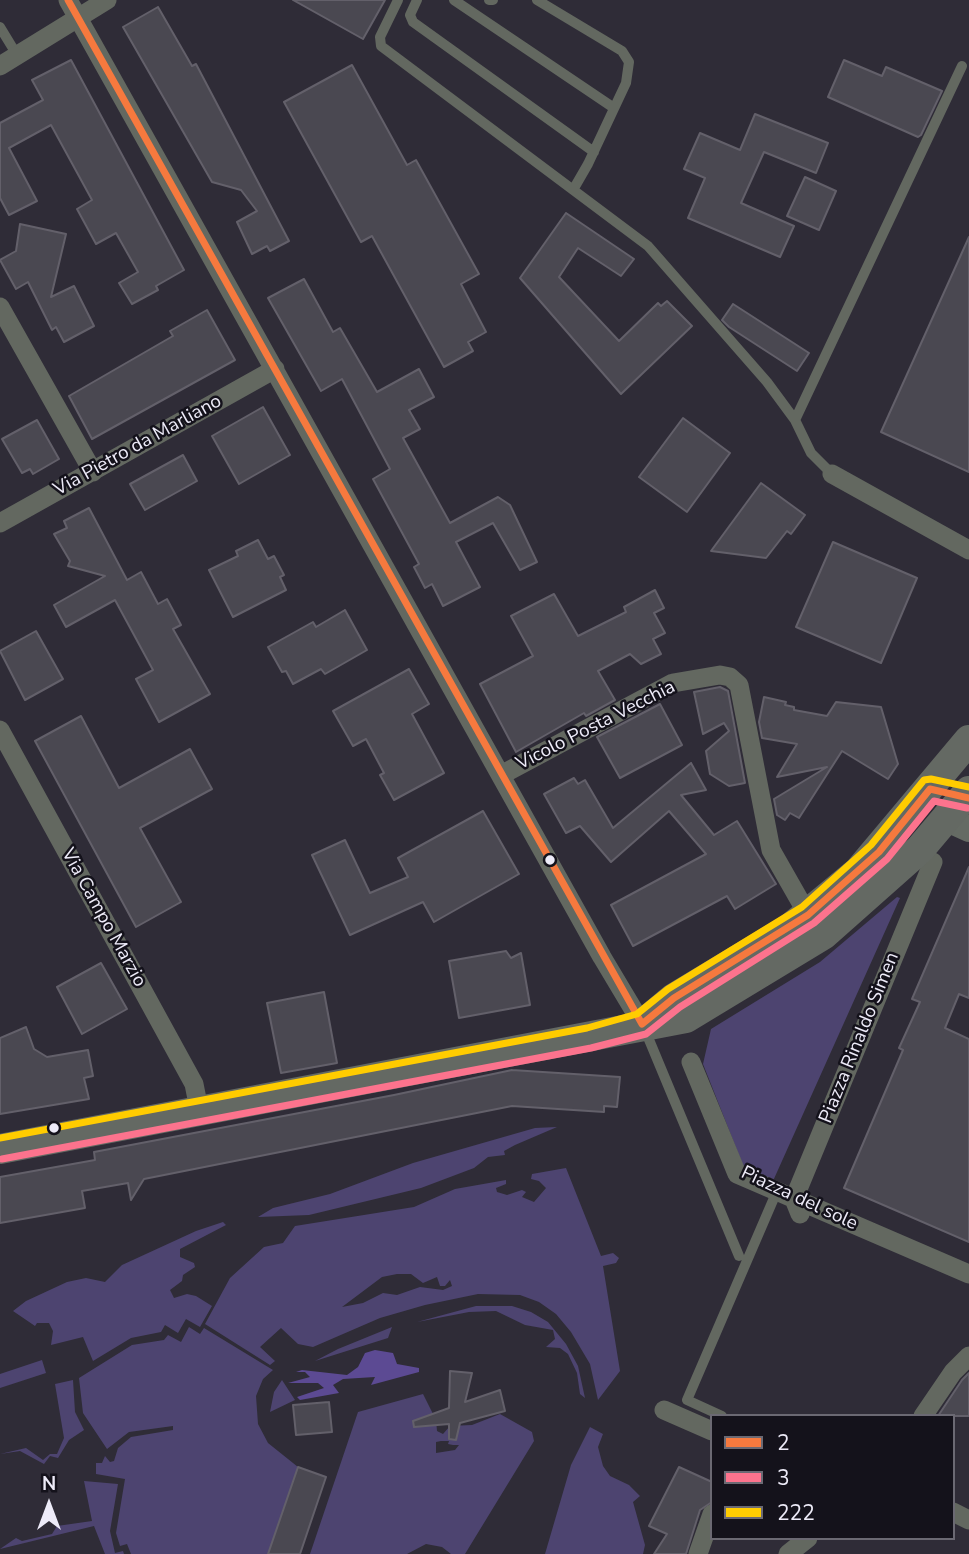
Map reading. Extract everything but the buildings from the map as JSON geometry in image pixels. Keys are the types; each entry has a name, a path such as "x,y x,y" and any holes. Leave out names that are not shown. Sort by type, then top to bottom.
{"main road":[{"path":"642,1024 674,998 807,915 879,852 969,740"},
{"path":"0,1149 199,1109 589,1038 642,1024 686,1017 822,935 964,807 930,789"}],"street":[{"path":"68,0 642,1024"},
{"path":"8,60 107,0"},
{"path":"0,307 93,472"},
{"name":"Via Pietro da Marliano","path":"0,523 275,369"},
{"path":"832,474 969,550"},
{"name":"Vicolo Posta Vecchia","path":"501,775 673,683 720,675 730,677 738,685 771,850 807,915"},
{"name":"Via Campo Marzio","path":"0,730 194,1084 199,1109"},
{"name":"Piazza Rinaldo Simen","path":"790,1201 933,862"},
{"name":"Piazza del sole","path":"691,1062 737,1174 790,1201 969,1274"},
{"path":"924,1414 953,1371 969,1356"},
{"path":"664,1410 710,1430"},
{"path":"698,1554 710,1520"},
{"path":"788,1554 806,1540"}],"lane":[{"path":"398,0 380,37 384,50 648,246 767,382 795,420 811,453 832,474"},
{"path":"417,0 410,15 414,23 594,152"},
{"path":"454,0 614,108"},
{"path":"537,0 627,56 629,71 594,152 573,190"},
{"path":"0,27 8,60"},
{"path":"795,420 962,66"},
{"path":"642,1024 739,1256"},
{"path":"718,1414 687,1400 790,1201"}],"shaded area":[{"path":"897,897 900,898 773,1181 744,1168 703,1064 711,1029 820,962"},
{"path":"557,1127 515,1145 504,1151 505,1155 488,1157 474,1168 421,1188 309,1215 258,1217 273,1208 330,1194 413,1163 535,1128"},
{"path":"566,1168 601,1256 613,1253 619,1258 616,1263 603,1266 620,1371 598,1400 590,1364 571,1332 556,1314 539,1302 520,1295 478,1294 425,1305 380,1318 313,1347 298,1344 281,1328 260,1347 275,1361 270,1365 205,1324 230,1278 264,1247 283,1243 295,1226 414,1207 455,1189 506,1180 506,1184 496,1188 497,1192 507,1195 522,1190 526,1192 522,1197 534,1202 546,1188 539,1181 531,1179 532,1174","holes":["411,1274 423,1283 437,1277 440,1286 445,1286 450,1280 452,1286 443,1290 420,1287 397,1295 383,1293 363,1303 342,1307 382,1277"]},
{"path":"223,1222 226,1225 180,1249 180,1257 194,1263 195,1267 183,1275 182,1281 170,1290 174,1298 187,1294 212,1306 200,1327 186,1319 178,1333 165,1325 161,1332 131,1338 93,1361 83,1337 51,1345 53,1331 49,1323 37,1323 35,1326 13,1311 26,1301 67,1282 86,1278 105,1282 122,1265 196,1231"},
{"path":"476,1306 512,1306 531,1312 548,1322 566,1344 578,1366 585,1398 580,1394 577,1373 568,1354 560,1348 546,1347 555,1339 553,1330 525,1325 496,1311 469,1312 417,1322"},
{"path":"189,1327 200,1334 204,1328 273,1370 263,1379 256,1396 258,1424 268,1443 298,1467 268,1554 131,1554 127,1544 120,1546 116,1533 125,1479 96,1474 96,1463 102,1463 105,1456 110,1462 114,1461 118,1448 131,1437 173,1430 173,1426 129,1432 107,1449 83,1413 79,1378 132,1345 164,1340 168,1335 181,1342"},
{"path":"392,1327 388,1338 315,1361 338,1349"},
{"path":"375,1350 393,1353 397,1364 419,1368 419,1372 371,1385 375,1377 343,1379 333,1385 339,1393 300,1400 297,1397 324,1388 318,1383 288,1383 310,1377 305,1372 296,1372 302,1370 347,1375 358,1367 365,1353"},
{"path":"42,1360 46,1373 0,1388 0,1374"},
{"path":"73,1380 75,1412 84,1430 69,1440 58,1458 50,1456 44,1464 20,1451 0,1454 26,1448 43,1460 50,1454 57,1454 64,1438 55,1384"},
{"path":"282,1380 295,1400 270,1412 274,1392"},
{"path":"423,1394 436,1420 437,1431 443,1434 450,1426 472,1425 500,1414 532,1432 534,1441 465,1554 451,1554 442,1547 426,1544 407,1554 310,1554 358,1412","holes":["449,1441 448,1444 459,1445 455,1450 436,1453 436,1442"]},
{"path":"590,1427 603,1434 598,1447 603,1466 610,1476 629,1485 640,1496 633,1502 645,1545 643,1554 545,1554 571,1465"},
{"path":"84,1481 118,1484 110,1531 115,1553 123,1551 124,1554 105,1554 94,1526 0,1549 16,1538 22,1541 52,1534 57,1526 92,1521"}],"transit line":[{"name":"2","path":"68,0 642,1024"},
{"name":"222","path":"0,1138 587,1028 637,1014 668,989 802,907 871,845 924,780 969,787"},
{"name":"2","path":"642,1024 674,998 808,915 879,852 930,789 969,798"},
{"name":"3","path":"2,1159 591,1048 646,1034 680,1007 814,923 887,859 934,801 967,808"}]}
